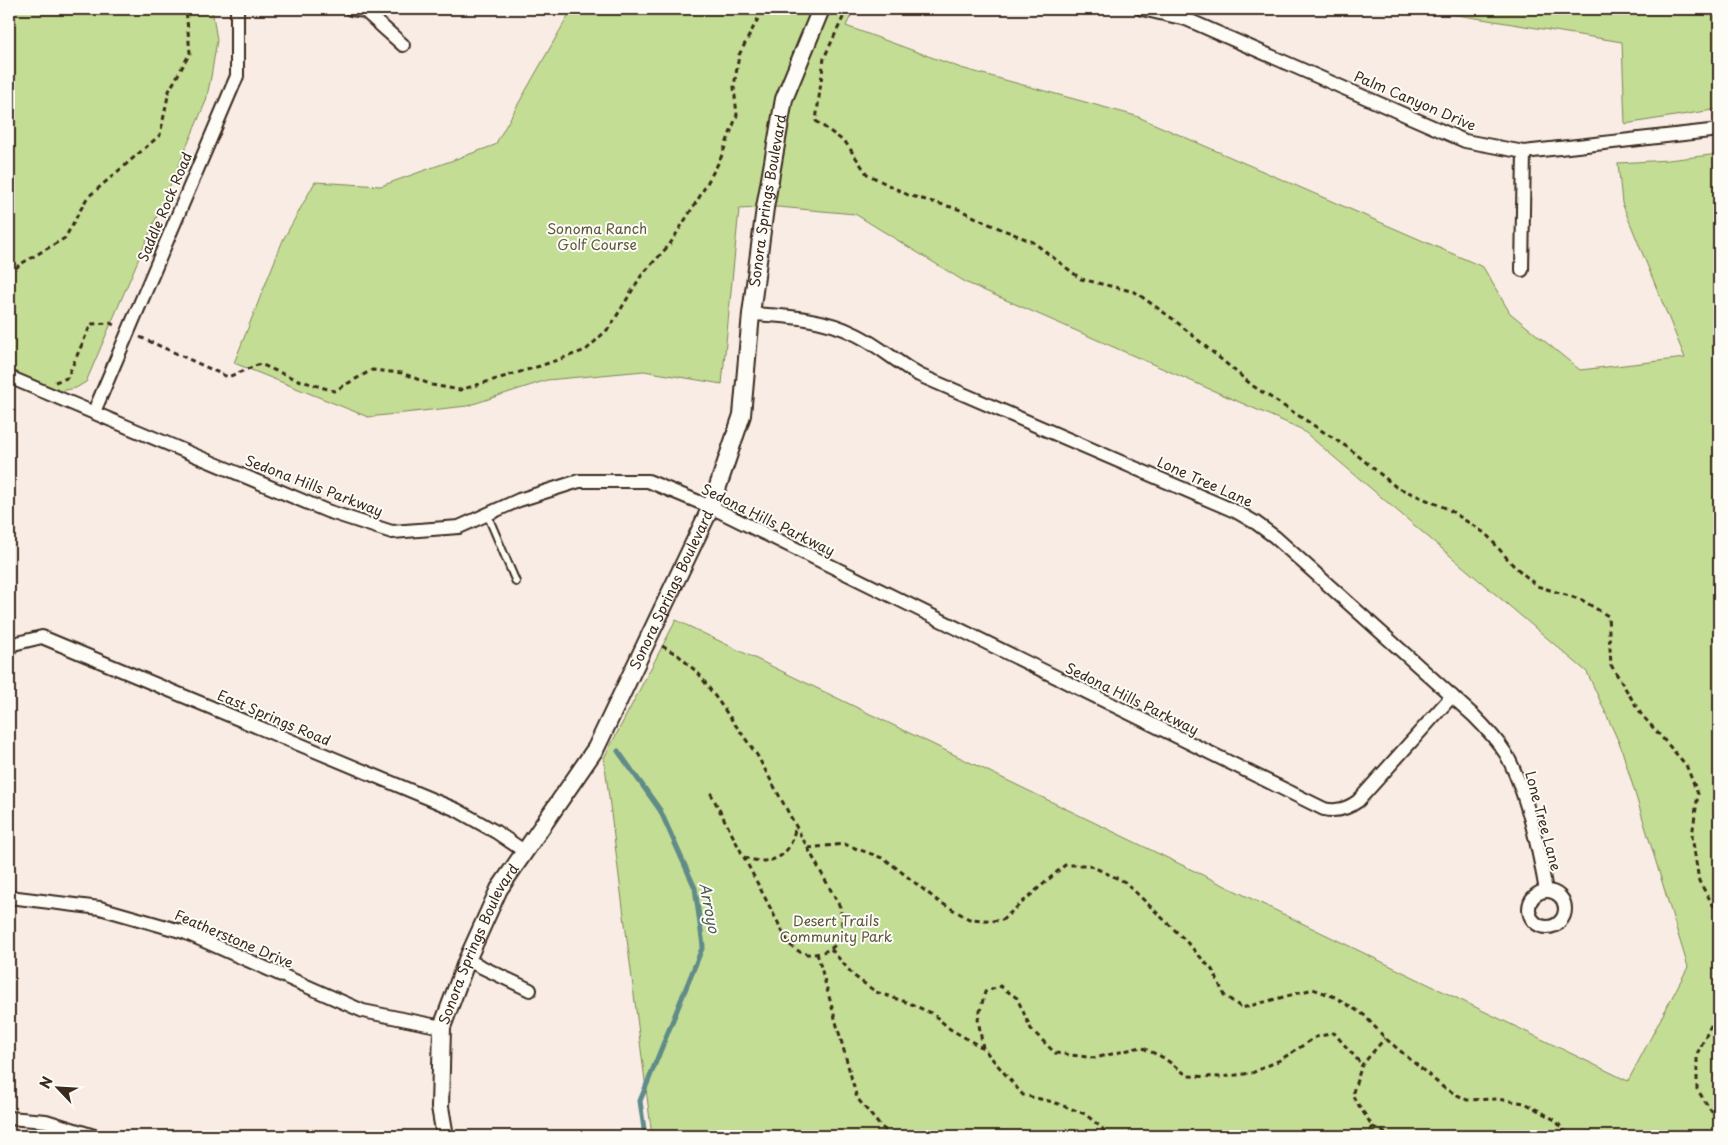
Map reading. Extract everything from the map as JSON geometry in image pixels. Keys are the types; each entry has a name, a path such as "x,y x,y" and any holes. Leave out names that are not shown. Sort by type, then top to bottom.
{"street":[{"name":"Saddle Rock Road","path":"94,412 237,76 239,9"},
{"path":"351,9 365,11 403,44"},
{"name":"Sonora Springs Boulevard","path":"445,1136 440,1107 442,1027 467,960 499,889 596,748 711,507 742,415 751,314 765,208 784,99 821,9"},
{"name":"Palm Canyon Drive","path":"1142,9 1186,19 1465,141 1524,152 1719,130"},
{"path":"1522,270 1524,152"},
{"name":"Lone Tree Lane","path":"751,314 803,318 845,329 871,343 907,368 930,380 1246,516 1275,537 1452,696 1486,728 1506,754 1523,796 1546,890"},
{"name":"Sedona Hills Parkway","path":"9,377 327,511 392,532 459,528 519,500 579,481 648,481 711,507 1324,809 1344,809 1358,801 1452,696"},
{"name":"East Springs Road","path":"9,650 12,644 42,637 457,810 496,832 524,851"},
{"name":"Featherstone Drive","path":"9,897 100,908 184,932 363,1011 442,1027"},
{"path":"467,960 530,990"},
{"path":"9,1118 46,1121 94,1136"}],"lane":[{"path":"487,514 516,582"}],"path":[{"path":"9,275 19,265 65,238 87,198 160,135 170,90 190,53 186,9"},
{"path":"53,382 67,378 91,324 110,323 228,377 260,364 294,379 334,391 372,370 402,373 432,386 460,390 586,350 610,327 641,276 670,244 720,160 737,115 734,87 739,55 763,9"},
{"path":"847,9 824,58 816,121 846,142 867,174 908,195 958,209 1033,242 1081,279 1135,292 1174,319 1253,386 1350,449 1396,488 1448,508 1486,534 1513,566 1537,586 1582,600 1608,616 1611,664 1641,714 1686,764 1698,794 1692,836 1698,872 1700,881 1719,915"},
{"path":"648,638 678,655 699,674 757,755 840,907 842,921 841,938 831,949 818,953 802,953 789,944 709,790"},
{"path":"744,857 755,862 769,861 782,856 791,845 796,826"},
{"path":"808,848 844,844 885,859 938,901 969,918 1001,921 1064,864 1089,865 1125,882 1184,939 1214,972 1224,995 1242,1008 1313,989 1335,997 1364,1015 1385,1038 1444,1088 1467,1100 1497,1099 1525,1103 1555,1120 1569,1136"},
{"path":"831,949 854,976 876,992 909,1003 933,1014 950,1028 983,1048 1023,1095 1053,1102 1085,1114 1102,1128 1107,1136"},
{"path":"818,953 857,1098 881,1126 894,1136"},
{"path":"983,1048 978,1019 985,992 1000,986 1017,998 1031,1029 1054,1053 1095,1058 1140,1047 1164,1058 1188,1076 1221,1077 1252,1073 1280,1060 1316,1038 1334,1033 1362,1065"},
{"path":"1719,1009 1697,1054 1697,1089 1715,1117 1719,1119"},
{"path":"1385,1038 1362,1065 1352,1095 1373,1127 1384,1132 1387,1136"},
{"path":"1363,1136 1373,1127"}],"green space":[{"path":"9,9 212,9 217,40 206,101 86,382 76,388 61,391 9,369"},
{"path":"572,9 854,9 846,26 961,68 1136,116 1483,267 1510,313 1580,370 1685,358 1622,203 1618,163 1719,154 1719,1136 652,1136 604,758 676,620 1628,1081 1688,967 1621,747 1587,672 1301,429 967,283 855,214 778,207 739,209 722,384 644,371 547,380 467,406 368,417 234,363 283,240 315,182 381,186 495,145"},
{"path":"1421,9 1719,9 1719,109 1625,124 1622,42"}],"waterway":[{"name":"Arroyo","path":"618,751 660,810 695,888 703,946 640,1101 645,1136"}],"park label":[{"name":"Sonoma Ranch Golf Course","path":"597,237"},
{"name":"Desert Trails Community Park","path":"836,930"}]}
